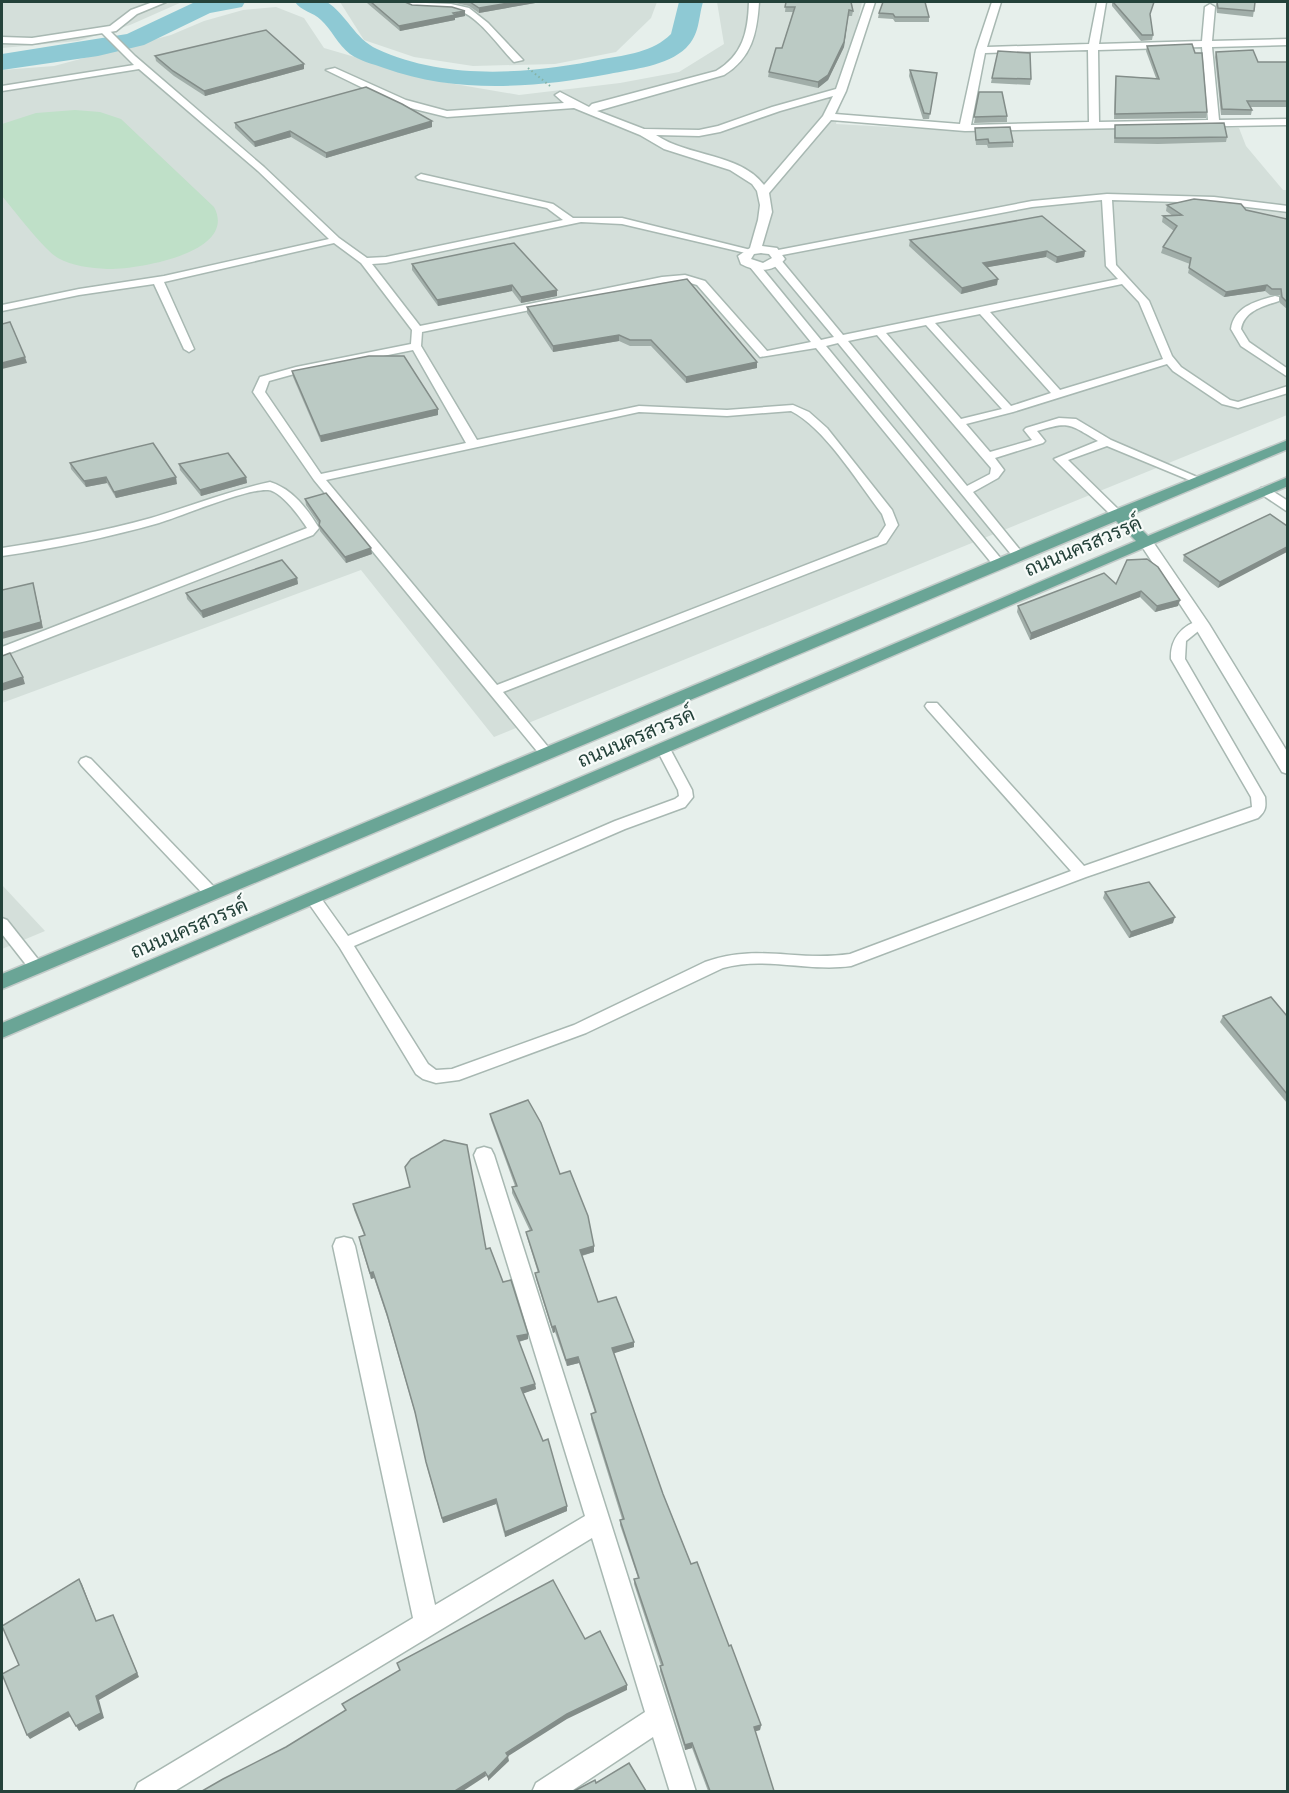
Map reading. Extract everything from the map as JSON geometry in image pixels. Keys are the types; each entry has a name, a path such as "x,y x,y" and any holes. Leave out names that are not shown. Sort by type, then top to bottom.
{"main road":[{"name":"ถนนนครสวรรค์","path":"2,982 998,563 1287,444"},
{"name":"ถนนนครสวรรค์","path":"2,1031 1287,481"},
{"path":"1117,514 1146,542"}],"street":[{"path":"124,2 134,12"},
{"path":"2,40 32,41 113,29 134,12 161,2"},
{"path":"405,2 417,6 446,6 468,10 518,60"},
{"path":"590,111 596,106 720,73 730,68 742,56 753,34 754,2"},
{"path":"764,192 828,117 842,92 871,2"},
{"path":"965,128 981,50 996,2"},
{"path":"1094,127 1093,48 1102,3"},
{"path":"1210,8 1207,44 1214,122"},
{"path":"981,50 1287,42"},
{"path":"331,70 392,99 447,114 574,105"},
{"path":"643,132 699,133 720,129 776,109 842,92"},
{"path":"560,95 574,105 643,132 667,147 737,170 754,179 764,192 765,214 752,250 744,258 754,265 765,266 777,258 767,249 752,250"},
{"path":"828,117 965,128 1287,122"},
{"path":"1266,490 1287,508"},
{"path":"1146,542 1201,624 1287,768"},
{"path":"484,1155 683,1791"},
{"path":"344,1246 427,1624"},
{"path":"147,1791 598,1521"},
{"path":"545,1791 660,1718"}],"lane":[{"path":"104,30 141,66 261,169 336,240 365,261 417,330 416,346 473,444"},
{"path":"2,89 141,66"},
{"path":"421,177 550,206 571,221"},
{"path":"1019,556 838,338 777,258 1032,204 1107,197 1214,200 1287,209"},
{"path":"1107,197 1111,266 1140,295 1170,360 1181,372 1234,405 1246,405 1287,389"},
{"path":"365,261 401,258 581,219 622,221 752,250"},
{"path":"2,308 79,292 158,280 336,240"},
{"path":"754,265 998,563"},
{"path":"417,330 662,280 686,278 701,283 764,356 838,338 1123,280"},
{"path":"158,280 189,349"},
{"path":"1275,299 1246,311 1238,319 1236,329 1245,344 1287,374"},
{"path":"982,309 1058,394"},
{"path":"927,320 1009,410"},
{"path":"878,330 997,467 997,473 965,492"},
{"path":"416,346 296,370 264,379 259,392 318,478 546,753"},
{"path":"958,423 1009,410 1170,360"},
{"path":"318,478 639,409 727,413 793,408 805,414 823,429 888,513 892,525 882,540 494,691"},
{"path":"1117,514 1030,430 1066,420 1072,421 1107,442 1198,480"},
{"path":"988,456 1107,442"},
{"path":"2,552 82,540 156,520 241,492 270,486 278,488 302,511 313,528 309,532 3,650"},
{"path":"314,898 422,1069 428,1075 439,1077 453,1075 580,1029 710,966 730,959 754,958 820,964 851,960 1081,873 1243,817 1259,809 1258,797 1178,659 1177,644 1183,636 1201,624"},
{"path":"932,706 1081,873"},
{"path":"345,944 620,825 683,801 686,797 685,790 663,748"},
{"path":"86,762 211,893"},
{"path":"2,924 36,967"}],"path":[{"path":"518,60 560,95"}],"shaded area":[{"path":"2,2 182,2 130,25 78,41 2,48"},
{"path":"340,2 657,2 651,18 616,52 555,64 473,66 414,57 364,40"},
{"path":"717,2 862,2 836,124 943,130 1160,126 1239,128 1246,146 1283,190 1287,190 1287,415 494,737 361,570 2,703 2,70 54,66 171,35 204,21 243,10 276,7 304,18 324,48 437,81 519,95 620,83 679,72 724,44"},
{"path":"2,885 45,931 2,949"}],"green space":[{"path":"75,110 100,112 121,119 214,207 218,223 212,236 199,247 180,256 121,269 82,266 63,261 52,254 2,196 2,124 36,113"}],"building":[{"path":"371,2 405,2 412,5 452,7 465,11 399,26"},
{"path":"470,2 514,2 479,8"},
{"path":"786,2 851,2 853,11 849,10 844,42 828,75 818,82 769,72 776,48 782,48 795,7 785,7"},
{"path":"883,2 925,2 929,17 895,17 893,14 879,13"},
{"path":"1113,2 1154,2 1150,14 1153,35 1142,35"},
{"path":"1217,2 1255,2 1254,11 1218,8"},
{"path":"266,30 304,64 204,91 155,56"},
{"path":"1192,44 1195,53 1202,53 1207,112 1115,114 1116,76 1159,79 1147,46"},
{"path":"1253,50 1258,62 1287,62 1287,101 1247,101 1252,110 1222,109 1216,52"},
{"path":"998,51 1030,53 1031,79 992,78"},
{"path":"910,70 937,73 930,114 924,113"},
{"path":"366,87 432,121 326,153 290,131 254,142 235,123"},
{"path":"979,92 1002,92 1007,116 974,117"},
{"path":"1224,123 1227,137 1115,138 1115,125"},
{"path":"1010,127 1013,142 989,143 988,139 976,140 975,128"},
{"path":"1194,199 1241,204 1246,210 1287,219 1287,302 1282,297 1281,289 1272,289 1267,285 1226,292 1189,268 1191,258 1163,247 1177,226 1163,216 1182,215 1167,205"},
{"path":"1042,216 1085,251 1057,257 1047,251 983,263 998,279 962,288 910,240"},
{"path":"514,243 557,290 521,297 512,285 437,300 412,264"},
{"path":"687,279 757,362 686,377 651,340 630,340 619,335 553,346 527,307"},
{"path":"10,322 25,357 2,363 2,324"},
{"path":"369,356 404,356 438,409 320,436 292,371"},
{"path":"153,443 176,477 114,492 106,477 84,481 70,463"},
{"path":"228,453 246,477 200,490 179,464"},
{"path":"326,493 371,548 345,557 319,525 320,521 305,499"},
{"path":"1270,514 1287,526 1287,547 1220,582 1184,555"},
{"path":"1147,559 1158,567 1180,600 1157,606 1141,591 1031,633 1018,606 1104,573 1116,584 1127,560"},
{"path":"282,560 297,578 201,611 186,593"},
{"path":"33,583 41,622 2,633 2,590"},
{"path":"10,653 23,677 2,684 2,656"},
{"path":"1149,882 1175,917 1131,932 1105,892"},
{"path":"1271,997 1287,1016 1287,1094 1223,1016"},
{"path":"528,1100 541,1123 560,1174 570,1171 588,1216 594,1246 580,1250 598,1302 616,1297 634,1342 612,1348 663,1494 691,1564 697,1562 761,1725 754,1727 774,1791 710,1791 692,1743 685,1745 660,1666 663,1665 634,1579 639,1578 620,1520 624,1519 591,1414 596,1412 578,1357 566,1360 555,1326 552,1327 535,1273 539,1272 526,1232 532,1230 512,1187 517,1186 490,1114"},
{"path":"444,1140 467,1145 486,1249 490,1248 503,1282 511,1280 528,1334 517,1336 535,1384 521,1388 543,1441 548,1439 567,1506 505,1532 496,1499 442,1518 387,1314 373,1272 370,1273 359,1237 365,1235 353,1204 410,1187 405,1167 411,1159"},
{"path":"79,1579 96,1621 113,1615 137,1673 96,1696 101,1713 76,1726 68,1712 27,1735 2,1674 19,1665 2,1626"},
{"path":"553,1580 585,1639 600,1631 627,1685 567,1714 506,1753 508,1756 488,1777 485,1772 455,1791 202,1791 286,1747 346,1710 342,1704 400,1670 397,1663"},
{"path":"629,1763 646,1791 574,1791 595,1780 596,1783"}],"waterway":[{"path":"2,62 98,48 135,40 204,7 233,2"},
{"path":"307,2 327,13 351,42 368,54 403,67 475,78 549,76 586,71 657,55 672,47 683,35 691,2"}]}
